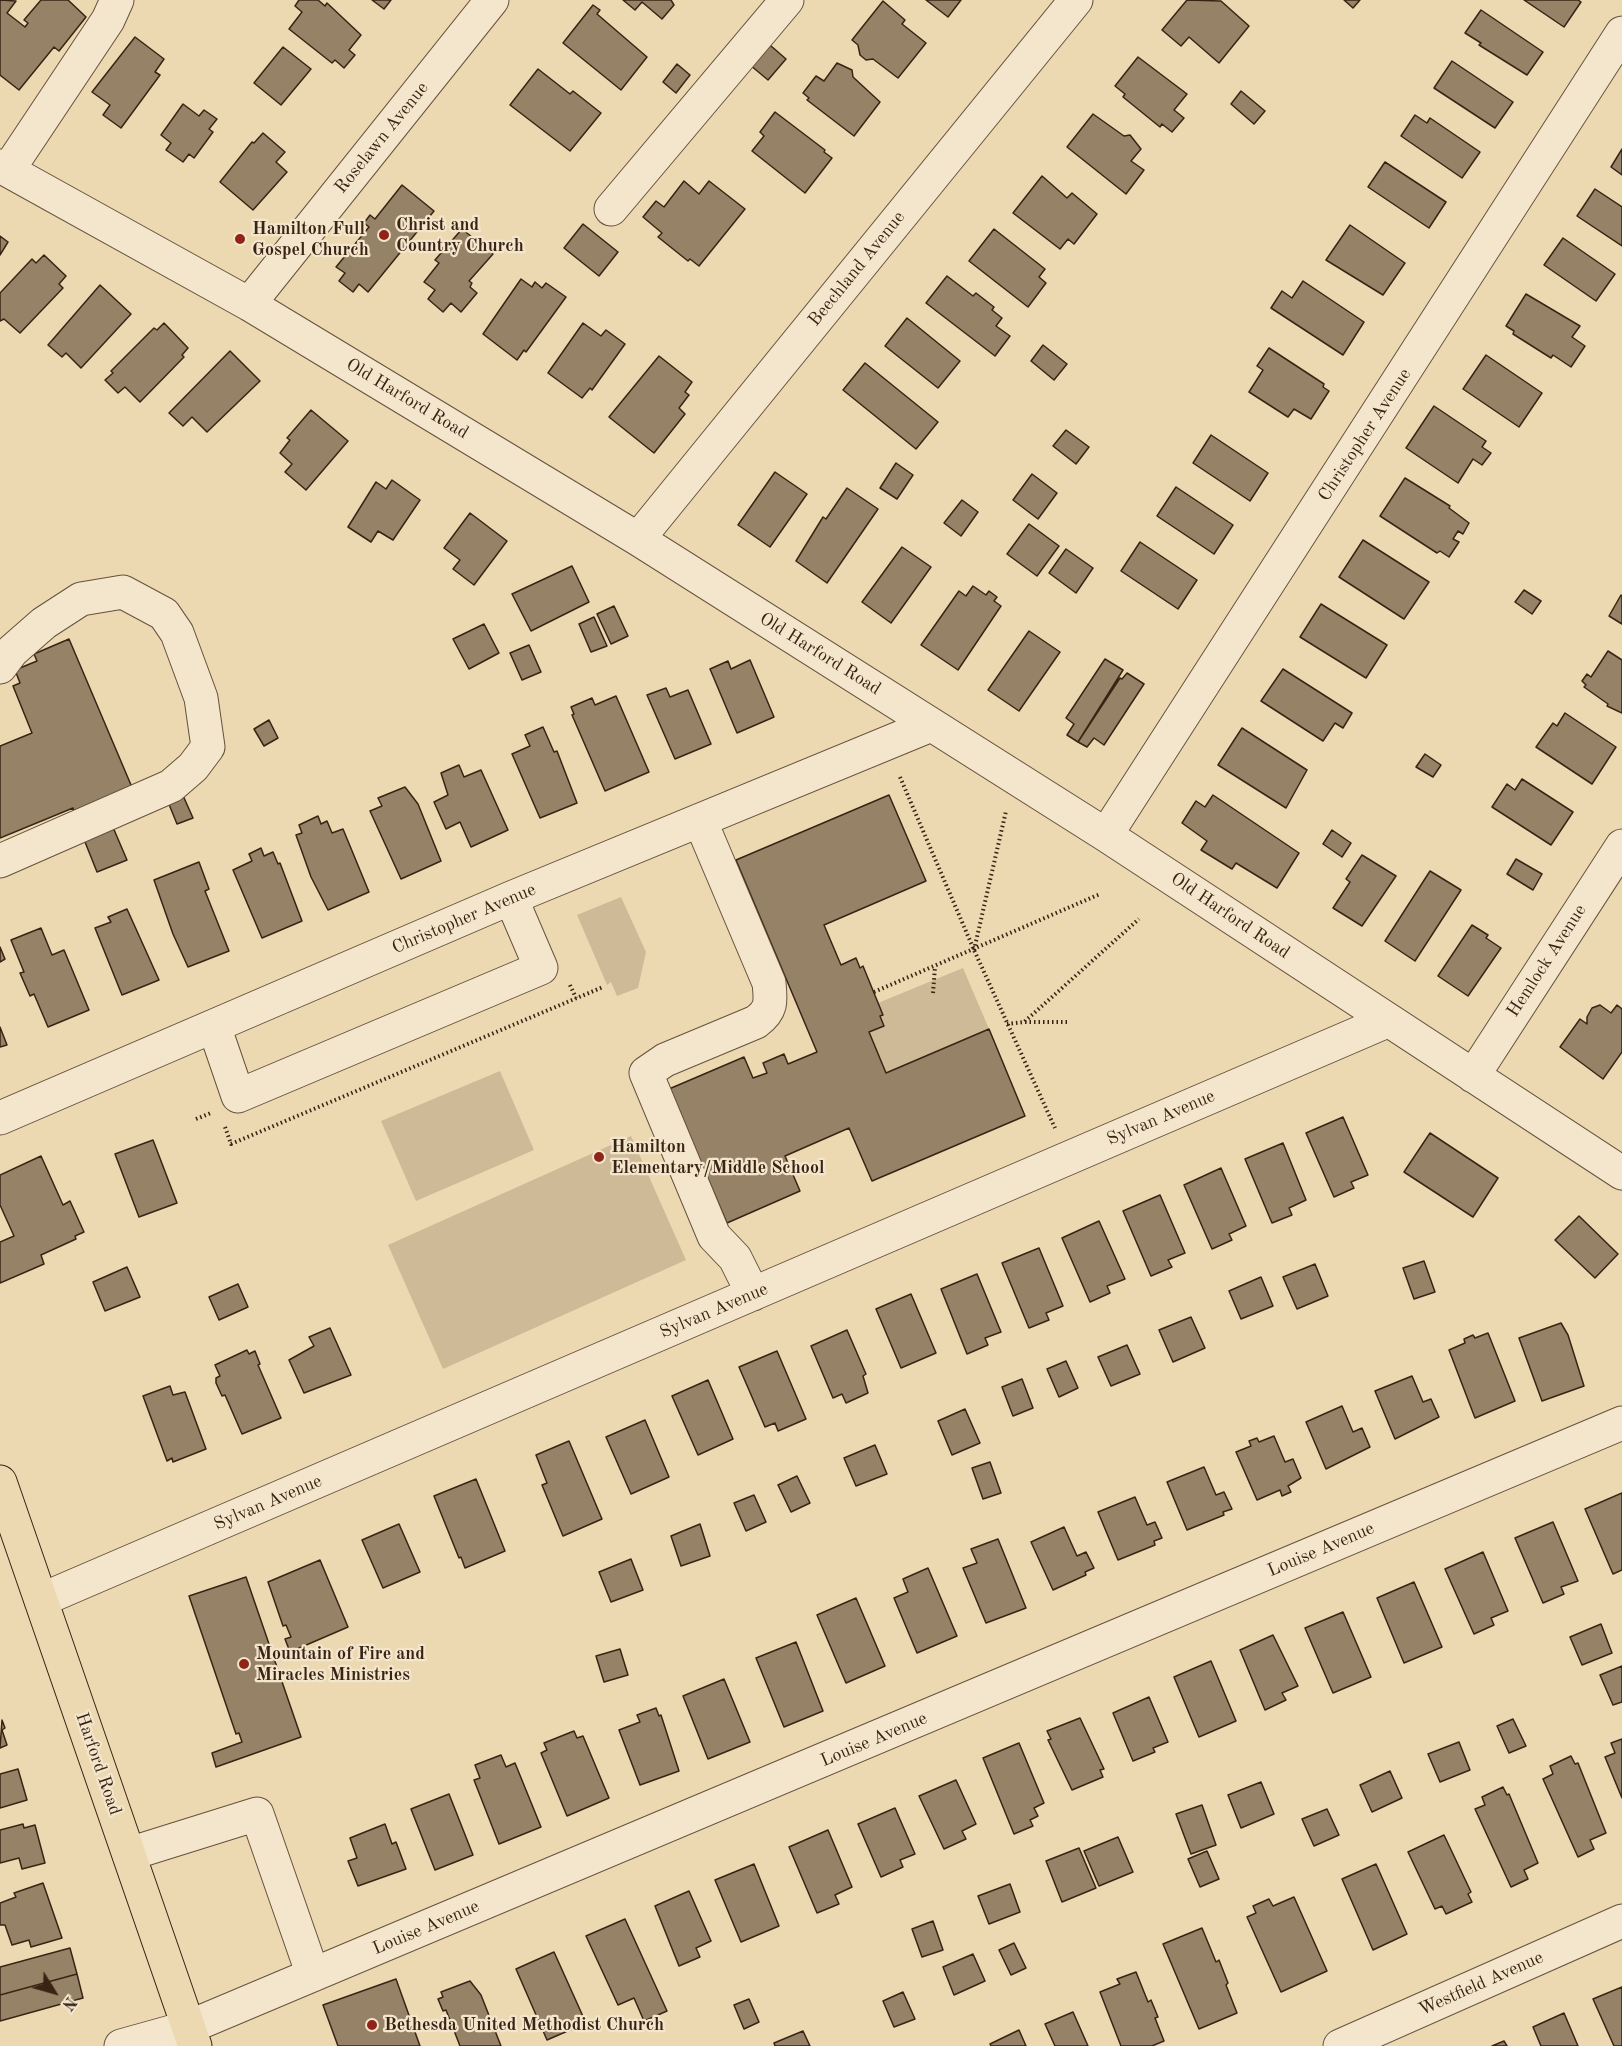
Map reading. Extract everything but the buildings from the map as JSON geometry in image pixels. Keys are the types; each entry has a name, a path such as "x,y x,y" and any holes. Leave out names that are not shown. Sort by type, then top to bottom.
{"main road":[{"name":"Harford Road","path":"0,1482 7,1522 41,1600 192,2037"}],"street":[{"path":"4,168 108,20 117,0"},
{"name":"Roselawn Avenue","path":"249,304 492,0"},
{"path":"611,209 787,0"},
{"name":"Beechland Avenue","path":"638,539 1076,0"},
{"name":"Christopher Avenue","path":"1106,835 1622,33"},
{"name":"Old Harford Road","path":"4,168 249,304 638,539 1106,835 1622,1173"},
{"path":"0,667 12,651 44,623 81,599 123,592 164,615 177,633 201,698 208,747 193,767 171,786 0,861"},
{"name":"Christopher Avenue","path":"0,1118 511,898 931,725"},
{"path":"700,820 769,982 772,1003 768,1013 756,1022 665,1059 646,1073 714,1236 735,1258 753,1294"},
{"name":"Hemlock Avenue","path":"1473,1076 1622,846"},
{"path":"214,1026 238,1096 541,968 511,898"},
{"name":"Sylvan Avenue","path":"41,1600 1387,1021"},
{"name":"Louise Avenue","path":"121,2046 192,2037 313,1976 1622,1423"},
{"path":"129,1854 257,1814 313,1976"},
{"name":"Westfield Avenue","path":"1340,2046 1622,1921"}],"path":[{"path":"900,777 974,950 1059,1137"},
{"path":"974,950 1008,804"},
{"path":"874,992 1100,894"},
{"path":"1024,1022 1139,919"},
{"path":"933,993 935,967"},
{"path":"223,1121 231,1144 603,987"},
{"path":"1007,1024 1067,1022"},
{"path":"196,1119 216,1112"}],"shaded area":[{"path":"621,897 646,952 638,988 617,996 611,982 607,985 577,915"},
{"path":"963,968 989,1029 886,1073 869,1032 884,1026 878,1003"},
{"path":"500,1071 534,1150 416,1201 381,1121"},
{"path":"631,1136 686,1260 443,1369 388,1245"}],"place":[{"name":"Christ and Country Church","path":"384,235"},
{"name":"Hamilton Full Gospel Church","path":"240,239"},
{"name":"Hamilton Elementary/Middle School","path":"599,1157"},
{"name":"Mountain of Fire and Miracles Ministries","path":"244,1664"},
{"name":"Bethesda United Methodist Church","path":"372,2025"}]}
